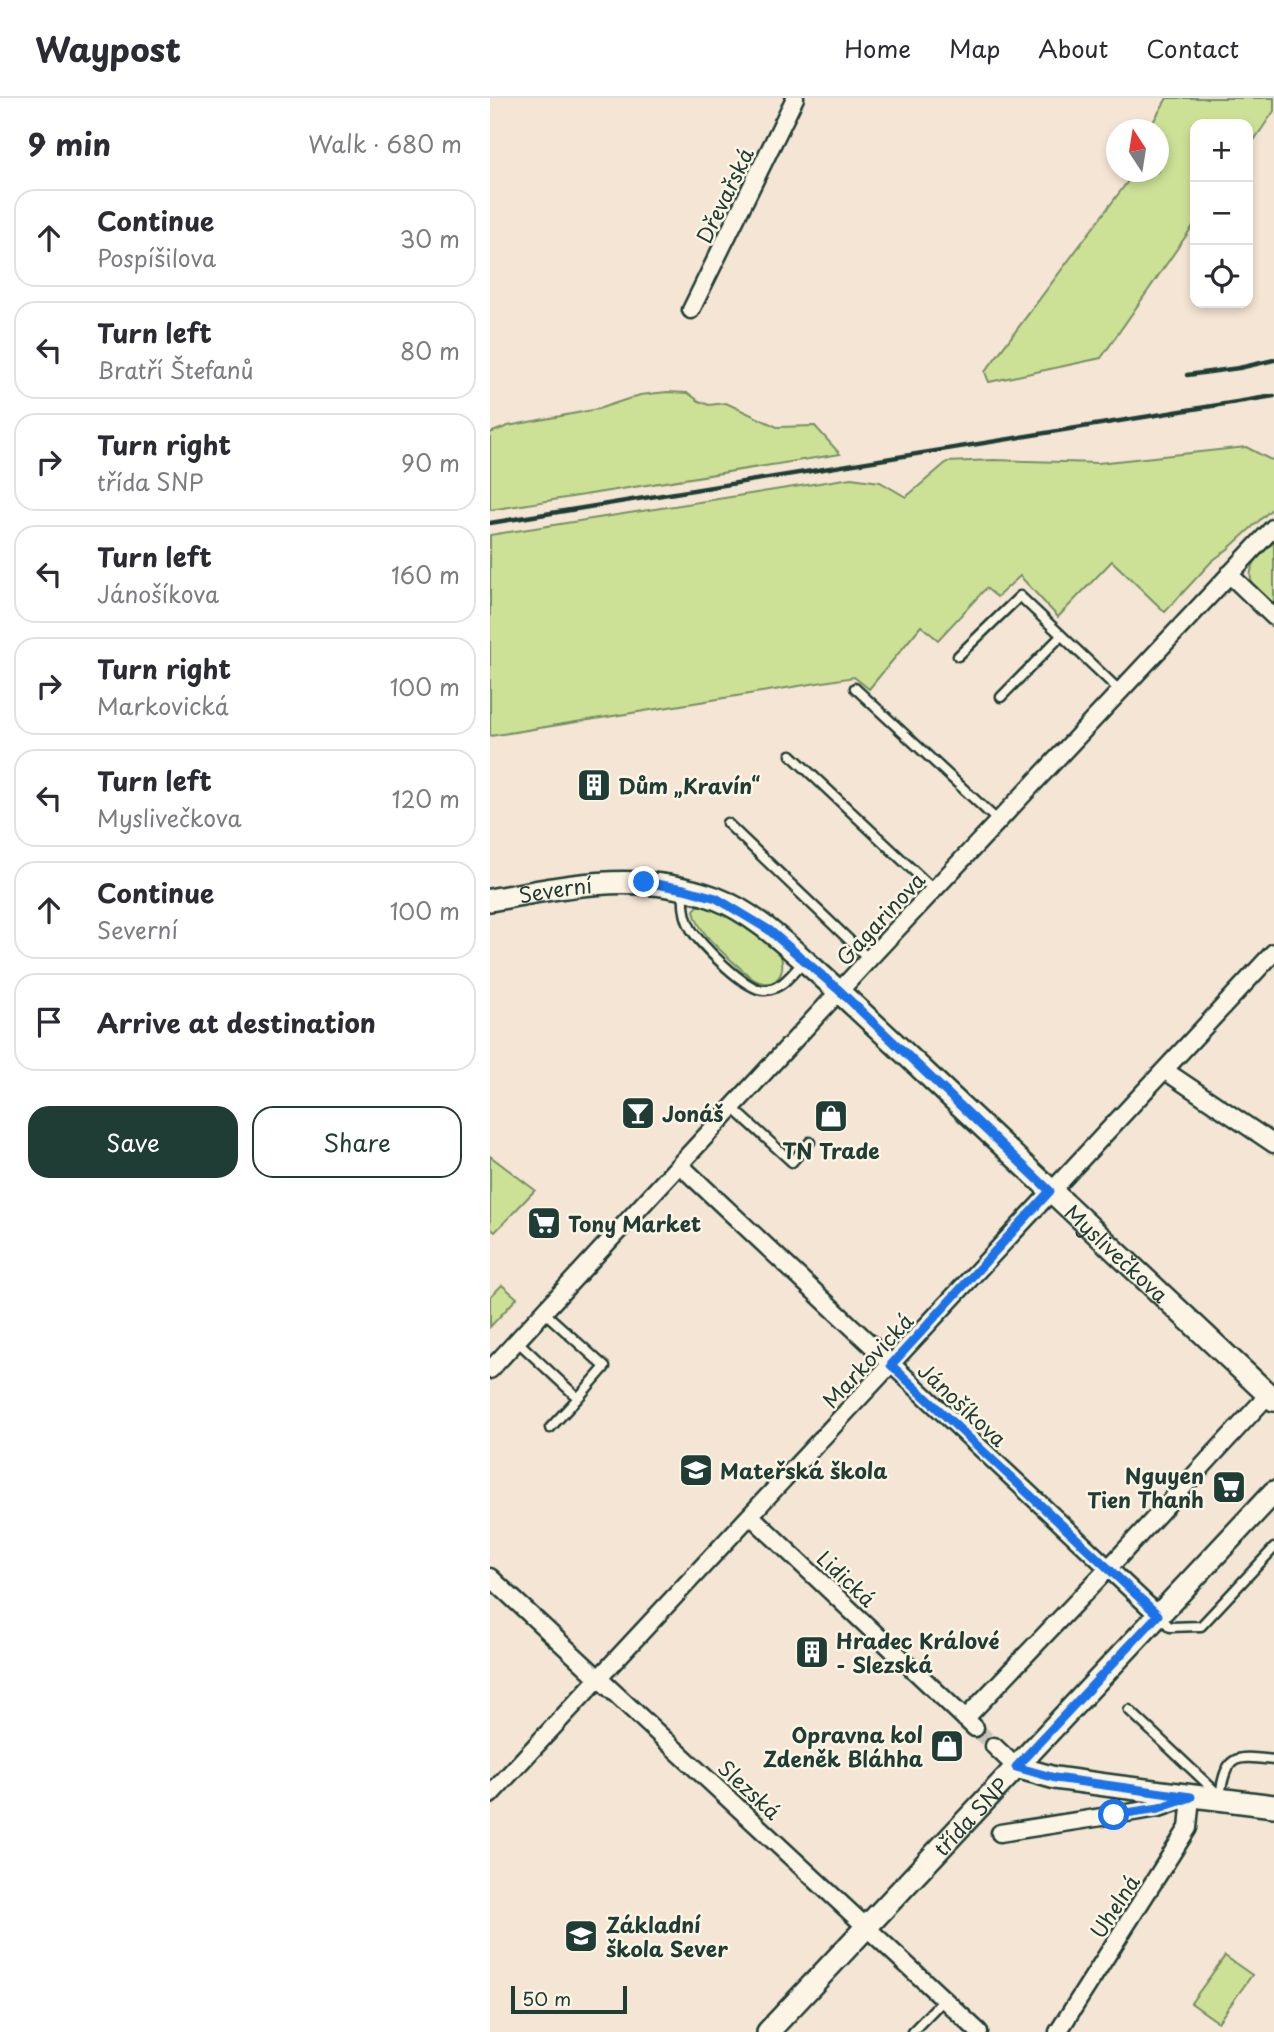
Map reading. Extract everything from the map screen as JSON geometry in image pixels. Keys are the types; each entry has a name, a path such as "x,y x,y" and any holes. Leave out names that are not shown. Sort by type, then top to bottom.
{"street":[{"name":"Dřevařská","path":"691,310 795,98"},
{"name":"Gagarinova","path":"490,1370 869,959 1274,527"},
{"path":"1229,574 1274,617"},
{"name":"Severní","path":"490,900 601,882 644,882 684,889 716,898 769,930 840,991"},
{"name":"Markovická","path":"490,1795 1274,952"},
{"name":"Myslivečkova","path":"840,991 1271,1397"},
{"path":"1164,1070 1274,1144"},
{"name":"Jánošíkova","path":"680,1165 1158,1615"},
{"path":"1108,1568 1271,1397"},
{"name":"třída SNP","path":"768,2032 1274,1492"},
{"name":"Lidická","path":"751,1516 970,1724 1108,1568"},
{"name":"Slezská","path":"490,1577 979,2032"},
{"path":"994,1746 1016,1767 1055,1778 1274,1806"},
{"path":"1000,1833 1159,1808 1191,1797"},
{"name":"Uhelná","path":"1058,2032 1188,1828 1191,1797"}],"lane":[{"path":"958,656 1020,596 1120,691"},
{"path":"1001,697 1061,636"},
{"path":"855,688 998,821"},
{"path":"791,755 934,890"},
{"path":"727,823 869,959"},
{"path":"684,889 685,914 691,930 746,984 761,991 778,988 805,961"},
{"path":"733,1108 792,1162 810,1142"},
{"path":"544,1312 605,1367 550,1429"},
{"path":"517,1341 578,1398"},
{"path":"1158,1615 1170,1627 1201,1626 1274,1548"},
{"path":"1129,1710 1220,1798"},
{"path":"1220,1798 1224,1773 1236,1758 1274,1760"},
{"path":"912,2032 944,1999"}],"green space":[{"path":"1167,98 1274,98 1274,111 1253,142 1253,119 1190,119 1190,230 1101,358 989,382 985,372 1127,182 1169,182 1169,119 1155,119"},
{"path":"688,393 709,405 726,403 777,427 815,426 840,454 490,510 490,433 508,426 598,409 640,395"},
{"path":"1246,447 1274,460 1274,507 1212,561 1165,612 1112,561 1058,617 1020,576 997,597 986,588 938,640 921,626 869,689 854,677 490,736 490,535 851,478 880,482 906,497 947,462 994,460 1098,463"},
{"path":"1274,542 1274,607 1255,589 1251,573 1259,556"},
{"path":"699,905 730,918 780,953 780,976 770,983 764,983 749,976 716,946 701,928 694,910"},
{"path":"490,1156 535,1190 495,1232 490,1228"},
{"path":"502,1285 517,1298 490,1327 490,1297"},
{"path":"1225,1956 1252,1975 1218,2022 1191,2003"}],"tunnel":[{"path":"975,1728 994,1746"}],"railway":[{"path":"1187,375 1274,360"},
{"path":"490,523 1274,396"}],"place":[{"name":"Dům „Kravín“","path":"594,785"},
{"name":"Jonáš","path":"638,1113"},
{"name":"TN Trade","path":"831,1116"},
{"name":"Tony Market","path":"544,1223"},
{"name":"Mateřská škola","path":"696,1470"},
{"name":"Nguyen Tien Thanh","path":"1229,1487"},
{"name":"Hradec Králové - Slezská","path":"812,1652"},
{"name":"Opravna kol Zdeněk Bláhha","path":"947,1746"},
{"name":"Základní škola Sever","path":"581,1936"}],"route":[{"path":"644,882 716,898 769,930 840,991 1050,1191 891,1365 1158,1615 1016,1767 1055,1778 1191,1797 1159,1808 1114,1815"}]}
